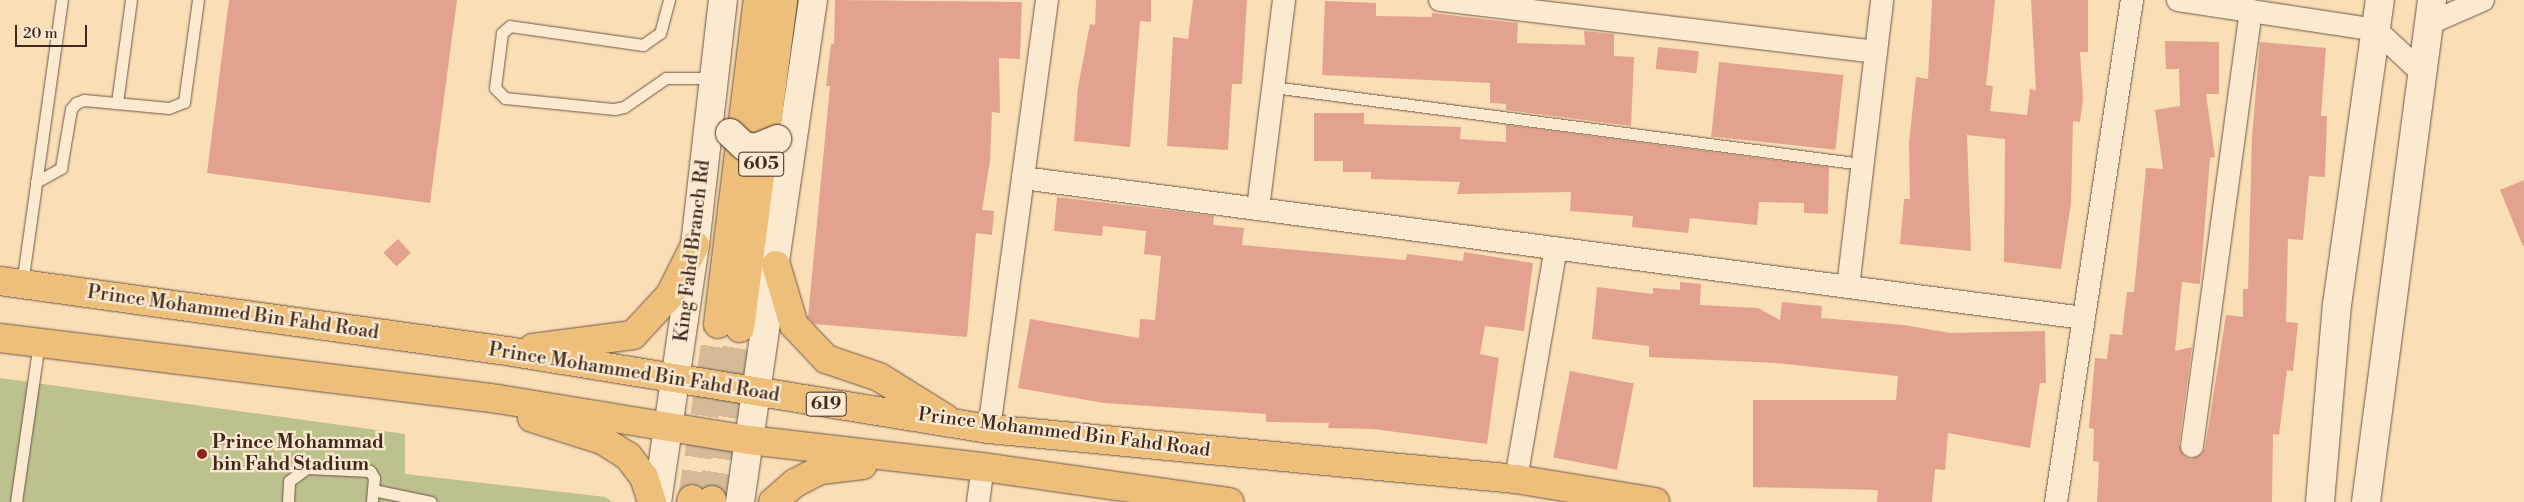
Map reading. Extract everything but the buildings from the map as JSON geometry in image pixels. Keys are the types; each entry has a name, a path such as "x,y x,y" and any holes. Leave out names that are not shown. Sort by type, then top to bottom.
{"highway":[{"name":"605","path":"758,0 729,326 783,0"},
{"path":"507,351 633,335 670,295 695,244"},
{"path":"776,265 794,325 826,359 879,377 951,421"},
{"name":"Prince Mohammed Bin Fahd Road","path":"11,283 507,351 756,394 989,428 1516,479 1655,502"},
{"name":"619","path":"0,338 498,400 670,429 984,467 1230,502"},
{"path":"498,400 543,424 602,440 628,456 644,477 652,502"},
{"path":"773,502 795,484 821,470 853,465 945,463"}],"main road":[{"name":"King Fahd Branch Rd","path":"657,502 677,381 695,244 712,78 723,0"},
{"path":"740,502 801,94 813,0"},
{"path":"2320,502 2337,304 2380,0"},
{"path":"2366,502 2420,70 2430,12"},
{"path":"712,78 730,133 744,146 756,148 777,139 801,94"}],"street":[{"path":"989,428 1047,0"},
{"path":"1258,209 1284,0"},
{"path":"1440,0 1876,52"},
{"path":"1848,287 1882,0"},
{"path":"2056,502 2132,0"},
{"path":"2178,0 2376,30 2420,70"},
{"path":"2430,12 2483,0"},
{"path":"2192,446 2251,11"},
{"path":"1023,178 2083,318"},
{"path":"1516,479 1556,248"},
{"path":"978,502 984,467"}],"lane":[{"path":"11,283 36,182 62,0"},
{"path":"117,103 131,0"},
{"path":"36,182 61,168 71,109 76,103 117,103 169,108 184,102 198,0"},
{"path":"669,0 660,33 643,45 510,26 502,33 495,88 505,98 614,109 624,107 666,78 712,78"},
{"path":"1273,88 1862,164"},
{"path":"16,502 39,342"},
{"path":"288,502 289,481 307,468 370,471 374,478 373,496 430,502"}],"green space":[{"name":"Prince Mohammad bin Fahd Stadium","path":"0,378 405,434 405,474 605,497 612,502 0,502"}],"tunnel":[{"path":"692,499 718,324"},
{"path":"712,500 740,328"}],"place":[{"name":"Prince Mohammad bin Fahd Stadium","path":"202,454"}]}
